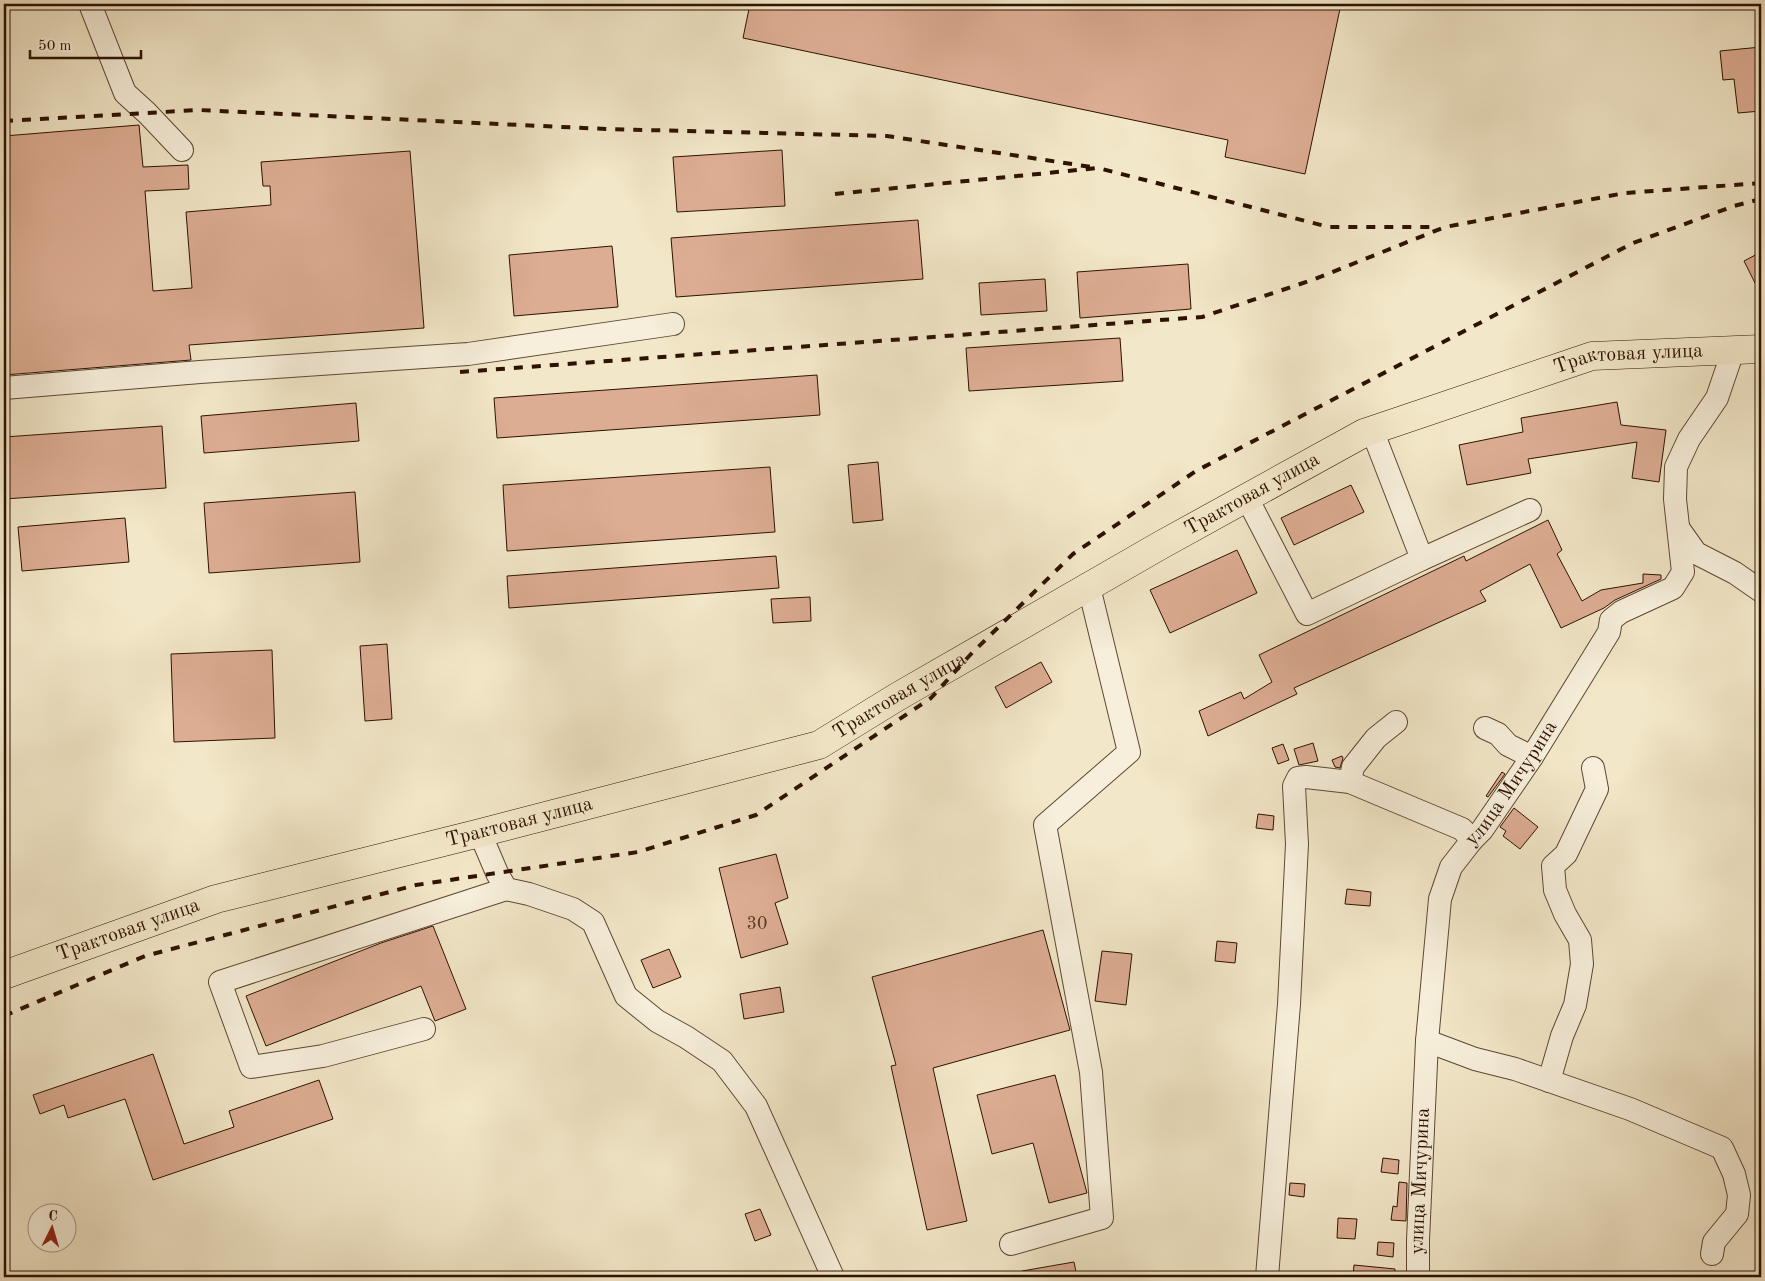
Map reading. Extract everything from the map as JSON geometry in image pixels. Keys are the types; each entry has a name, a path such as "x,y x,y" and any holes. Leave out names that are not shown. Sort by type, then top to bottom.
{"main road":[{"name":"Трактовая улица","path":"4,974 216,899 819,745 897,696 1364,433 1592,356 1761,349"}],"street":[{"path":"90,4 125,93 182,150"},
{"path":"4,388 200,372 468,354 673,324"},
{"name":"улица Мичурина","path":"1418,1277 1426,1041 1440,899 1451,866 1482,830 1532,757 1609,632 1611,620 1621,612 1673,588 1683,572 1674,499 1676,467 1689,440 1717,398 1733,351"},
{"path":"1372,430 1422,559"},
{"path":"1247,498 1307,614 1530,510"},
{"path":"1679,528 1696,553 1734,574 1761,592"},
{"path":"1011,1244 1102,1218 1091,1072 1046,825 1128,752 1089,587"},
{"path":"1350,782 1353,767 1376,738 1396,722"},
{"path":"1485,728 1498,734 1508,745 1532,757"},
{"path":"1549,1081 1562,1036 1574,1005 1582,964 1580,940 1565,914 1555,890 1553,866 1566,854 1597,789 1593,768"},
{"path":"1267,1277 1289,1004 1297,844 1294,786 1298,778 1306,777 1350,782 1462,828 1472,840"},
{"path":"480,833 496,873 506,889"},
{"path":"424,1029 323,1056 251,1067 220,982 506,889 529,894 573,909 593,922 626,996 657,1021 686,1037 722,1061 756,1106 833,1277"},
{"path":"1426,1041 1475,1059 1515,1069 1596,1099 1630,1109 1722,1148 1734,1174 1739,1195 1737,1214 1714,1242 1712,1254"}],"building":[{"path":"750,4 1341,4 1305,174 1225,157 1228,140 743,38"},
{"path":"1761,47 1761,111 1738,113 1734,79 1723,80 1720,51"},
{"path":"139,125 143,167 188,165 189,189 145,191 153,291 192,288 186,212 271,205 270,186 263,186 261,162 410,151 424,328 189,345 191,360 4,375 4,136"},
{"path":"782,150 785,206 677,212 673,157"},
{"path":"918,220 923,279 676,297 671,238"},
{"path":"612,246 618,307 514,316 509,255"},
{"path":"1761,252 1761,295 1744,261"},
{"path":"1188,264 1191,309 1080,318 1077,272"},
{"path":"1045,279 1047,311 981,315 979,283"},
{"path":"1120,338 1123,381 969,391 966,348"},
{"path":"817,375 820,415 497,438 494,398"},
{"path":"1617,402 1621,425 1666,430 1659,482 1632,478 1637,442 1528,459 1531,473 1467,485 1459,445 1523,432 1521,418"},
{"path":"356,403 359,441 204,453 201,416"},
{"path":"162,426 166,488 4,499 4,437"},
{"path":"878,462 883,520 853,523 848,465"},
{"path":"770,467 775,532 507,551 503,485"},
{"path":"1351,485 1364,512 1294,545 1281,518"},
{"path":"355,492 360,562 209,573 204,503"},
{"path":"125,518 129,562 22,571 18,527"},
{"path":"1548,520 1562,550 1557,554 1582,601 1601,590 1643,583 1643,574 1661,575 1661,579 1561,628 1530,564 1480,591 1486,601 1294,688 1297,694 1208,736 1199,711 1241,692 1244,699 1272,682 1259,655 1464,556 1466,561"},
{"path":"1237,550 1257,593 1170,633 1150,590"},
{"path":"776,556 779,588 509,608 507,576"},
{"path":"810,597 811,621 773,623 771,599"},
{"path":"387,644 392,719 365,721 360,646"},
{"path":"272,650 275,738 174,742 171,654"},
{"path":"1041,662 1052,682 1006,708 995,687"},
{"path":"1313,743 1318,761 1299,765 1294,749"},
{"path":"1283,744 1289,760 1278,764 1272,748"},
{"path":"1342,756 1340,768 1335,767 1332,760"},
{"path":"1502,772 1505,774 1488,797 1486,796"},
{"path":"1514,808 1538,827 1520,849 1503,836 1506,831 1500,827"},
{"path":"1258,814 1274,816 1273,830 1256,828"},
{"path":"776,854 788,898 775,903 788,944 741,958 719,868"},
{"path":"1347,889 1371,892 1370,906 1345,904"},
{"path":"433,926 466,1009 435,1021 421,986 266,1046 246,996 381,943"},
{"path":"1043,930 1070,1030 933,1068 967,1221 927,1230 891,1066 896,1065 872,977"},
{"path":"1217,941 1237,943 1235,963 1215,961"},
{"path":"669,949 681,977 653,988 641,960"},
{"path":"1102,951 1132,954 1126,1005 1095,1001"},
{"path":"780,987 784,1012 744,1019 740,994"},
{"path":"153,1054 184,1144 234,1127 229,1111 319,1080 333,1119 153,1180 125,1099 68,1118 64,1105 40,1114 33,1095"},
{"path":"1055,1075 1087,1193 1049,1203 1033,1143 992,1154 977,1095"},
{"path":"1383,1158 1399,1160 1398,1174 1381,1172"},
{"path":"1399,1182 1407,1183 1406,1221 1391,1220 1393,1206 1397,1207"},
{"path":"1290,1183 1305,1184 1304,1197 1289,1195"},
{"path":"760,1209 771,1235 755,1241 745,1214"},
{"path":"1338,1218 1357,1219 1355,1239 1337,1238"},
{"path":"1378,1242 1394,1243 1393,1257 1377,1255"},
{"path":"1074,1262 1077,1277 1022,1277 1022,1271"},
{"path":"1354,1265 1395,1269 1395,1277 1353,1277"}],"railway":[{"path":"4,121 199,110 606,129 887,136 1098,168"},
{"path":"835,194 1098,168 1329,227 1438,227"},
{"path":"460,372 1202,317 1315,279 1445,227 1625,193 1761,183"},
{"path":"4,1016 145,956 416,885 638,852 756,815 931,698 971,654 1073,554 1196,471 1633,243 1734,206 1761,199"}]}
